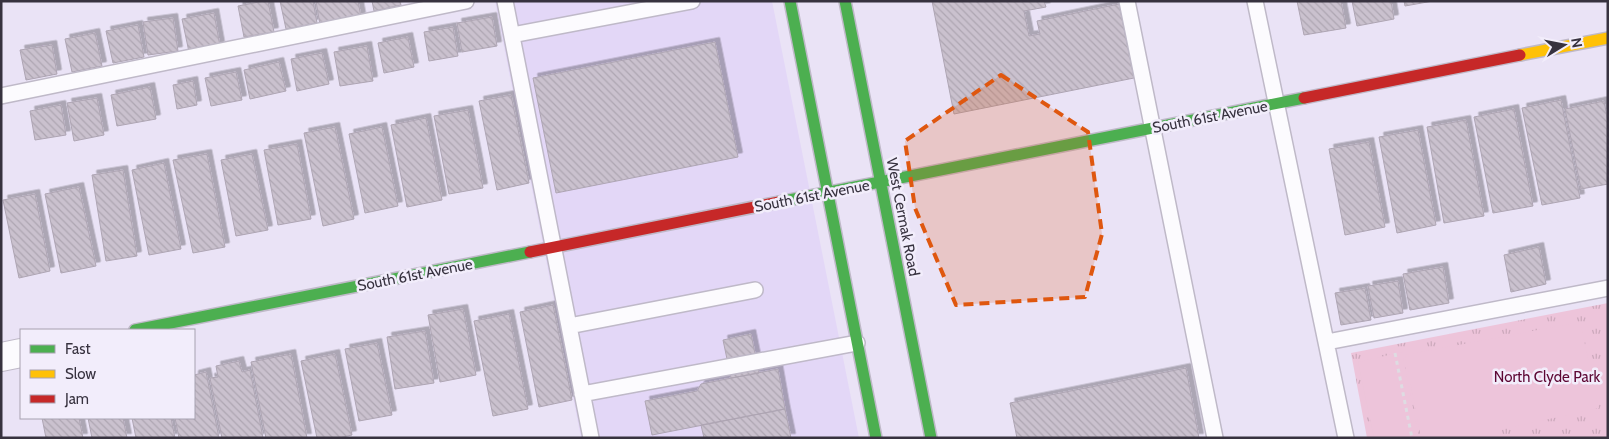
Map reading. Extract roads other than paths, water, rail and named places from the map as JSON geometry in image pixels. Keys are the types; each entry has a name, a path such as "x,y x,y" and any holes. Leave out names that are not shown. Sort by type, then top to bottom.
{"street":[{"path":"790,1 826,193 876,438"},
{"name":"West Cermak Road","path":"845,1 931,438"},
{"name":"South 61st Avenue","path":"140,329 1608,38"},
{"path":"1,357 20,353"}],"lane":[{"path":"1,96 466,1"},
{"path":"505,1 591,438"},
{"path":"512,35 692,1"},
{"path":"1127,1 1215,438"},
{"path":"1255,1 1346,438"},
{"path":"1327,342 1608,288"},
{"path":"569,326 755,290"},
{"path":"582,394 857,344"}],"park label":[{"name":"North Clyde Park","path":"1547,377"}]}
